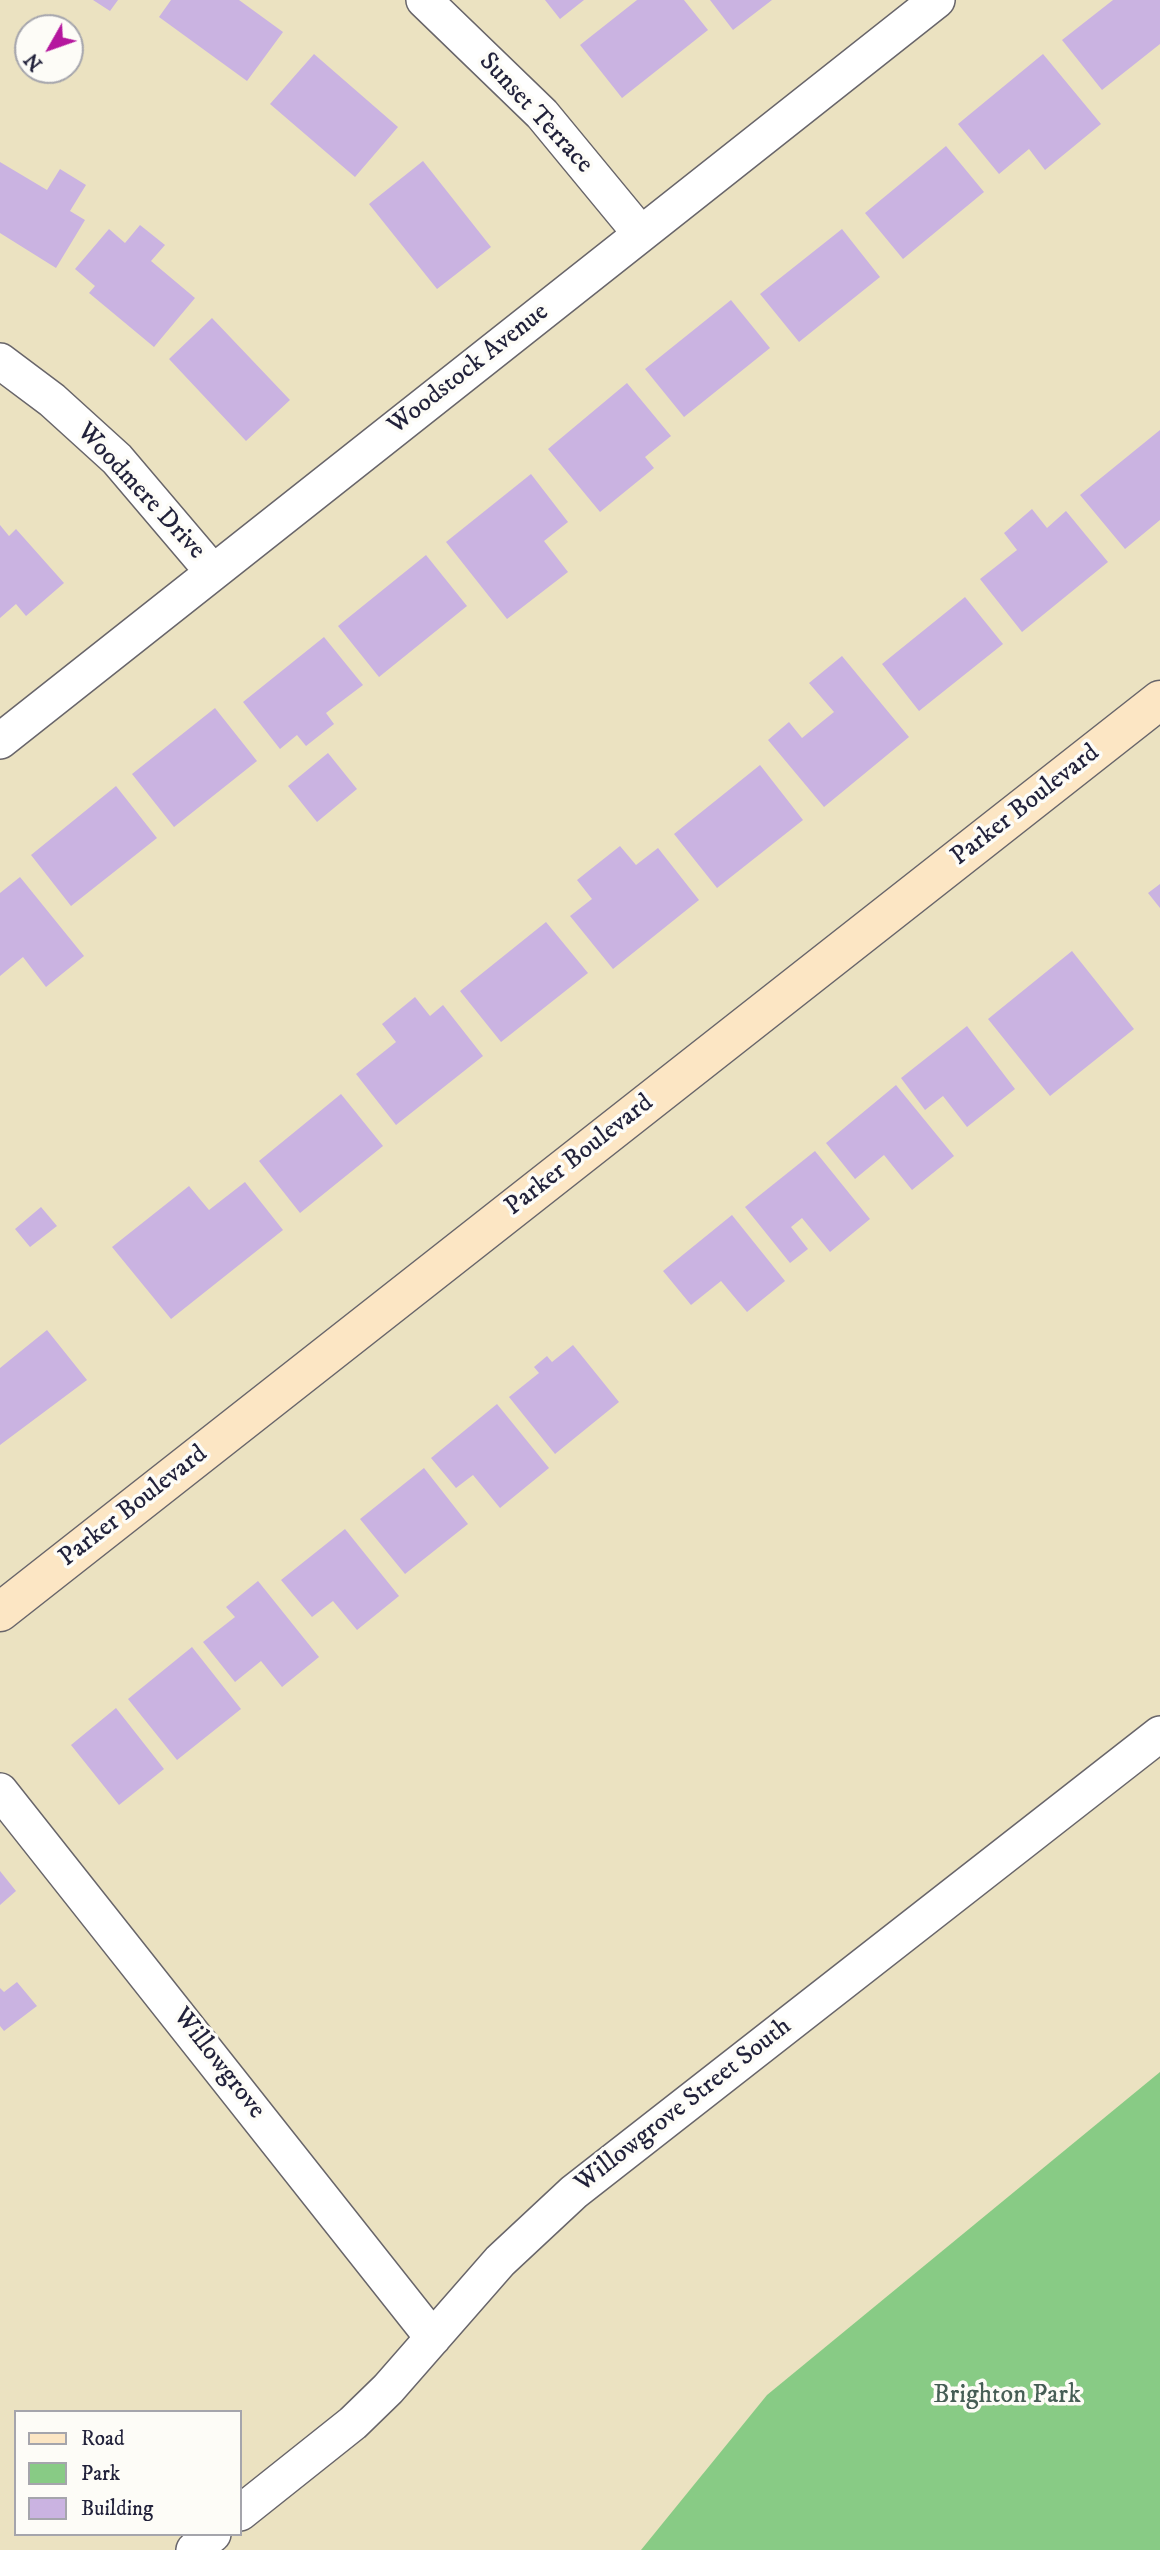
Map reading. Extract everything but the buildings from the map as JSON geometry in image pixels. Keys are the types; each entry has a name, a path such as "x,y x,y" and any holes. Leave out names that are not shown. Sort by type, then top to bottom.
{"street":[{"name":"Sunset Terrace","path":"424,0 542,114 641,234"},
{"name":"Woodstock Avenue","path":"0,741 937,0"},
{"name":"Woodmere Drive","path":"0,361 52,400 117,459 213,572"},
{"name":"Parker Boulevard","path":"0,1612 1160,700"},
{"name":"Willowgrove Street South","path":"242,2511 354,2423 388,2389 500,2262 574,2192 1160,1734"},
{"name":"Willowgrove","path":"0,1791 433,2338"},
{"path":"194,2550 212,2536"}],"green space":[{"name":"Brighton Park","path":"1160,2072 1160,2550 641,2550 767,2395"}]}
